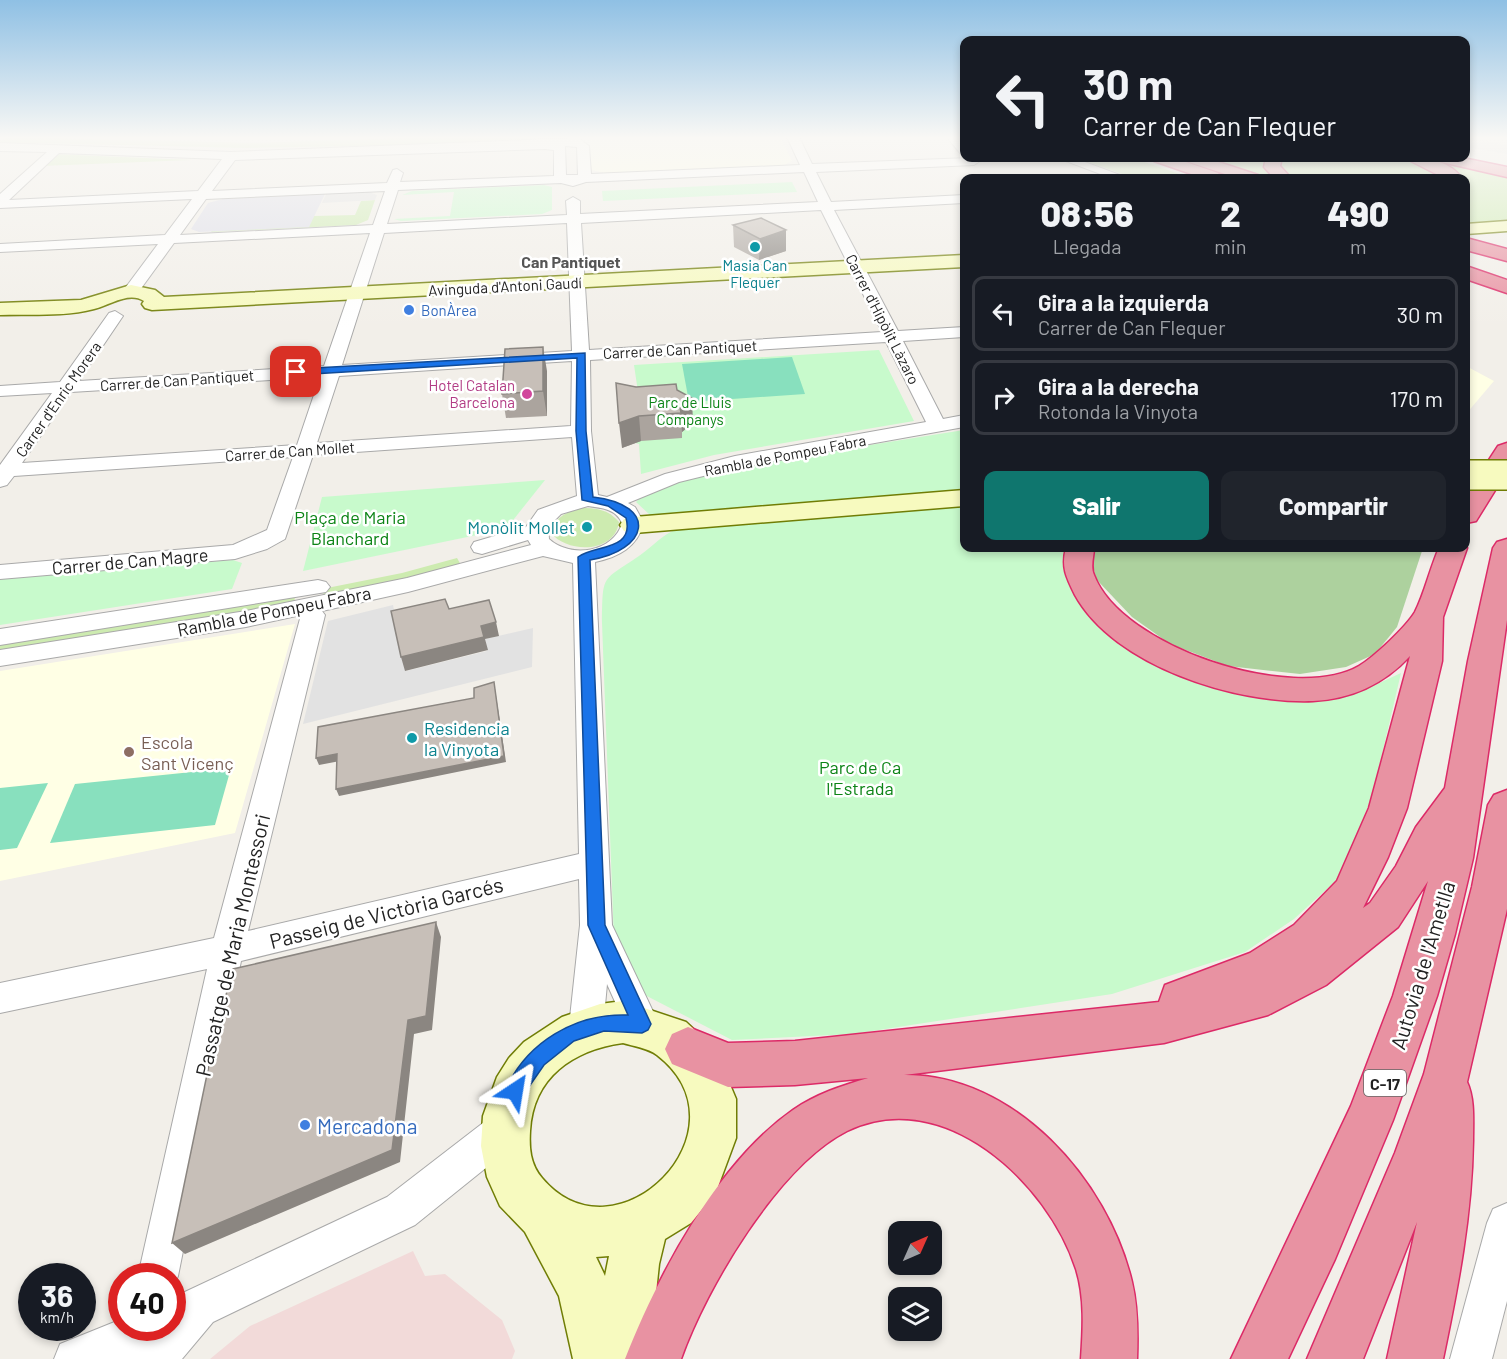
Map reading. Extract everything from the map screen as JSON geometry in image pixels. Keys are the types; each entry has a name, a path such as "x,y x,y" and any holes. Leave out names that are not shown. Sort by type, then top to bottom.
{"highway":[{"path":"1470,245 1507,255"},
{"path":"1470,256 1507,267"},
{"path":"1470,273 1507,287"},
{"path":"1470,509 1507,451"},
{"name":"Autovia de l'Ametlla","path":"1259,1359 1338,1194 1389,1072 1444,897 1451,868 1490,620 1507,548"},
{"path":"1080,552 1078,573 1098,608 1130,635 1196,671 1251,684 1314,689 1369,676 1428,617"},
{"path":"1048,1035 1162,1005 1264,967 1309,938 1351,892 1369,857 1388,808 1426,661 1428,617 1452,552"},
{"path":"688,1050 728,1065 773,1064 904,1053 1164,1022 1268,995 1311,971 1384,915 1410,878 1430,838 1463,791"},
{"path":"1335,1359 1418,1157 1447,1074 1492,887 1507,805"},
{"path":"1415,1359 1444,1221 1450,1132 1447,1074"},
{"path":"653,1359 674,1303 694,1267 767,1168 786,1147 809,1126 836,1111 872,1098 906,1095 941,1103 980,1116 1016,1139 1044,1164 1068,1196 1089,1233 1103,1270 1111,1322 1110,1359"}],"street":[{"path":"0,202 46,200"},
{"path":"131,291 198,200"},
{"path":"303,450 387,200"},
{"path":"573,200 581,355 581,431 588,500"},
{"name":"Carrer d'Hipòlit Làzaro","path":"823,200 938,427"},
{"path":"0,248 942,200"},
{"path":"1470,229 1507,226"},
{"path":"1470,237 1507,234"},
{"name":"Avinguda d'Antoni Gaudí","path":"154,302 960,256"},
{"name":"Avinguda d'Antoni Gaudí","path":"855,264 960,261"},
{"path":"0,309 91,304 111,294 131,291 149,294 154,302 115,316 93,314 91,304"},
{"name":"Carrer d'Enric Morera","path":"2,475 68,387 115,316"},
{"name":"Carrer de Can Pantiquet","path":"0,391 960,332"},
{"name":"Rambla de Pompeu Fabra","path":"610,503 672,478 735,462 960,422"},
{"name":"Carrer de Can Mollet","path":"2,475 303,450 581,431"},
{"name":"Carrer de Can Magre","path":"0,572 235,552 259,544 277,534 303,450"},
{"path":"1470,475 1507,475"},
{"path":"634,525 960,498"},
{"path":"588,500 610,503 623,508 631,517 634,525 631,535 624,544 599,555 584,557 562,555 540,539 541,520 553,510 569,503 588,500"},
{"name":"Rambla de Pompeu Fabra","path":"0,637 335,584 540,539"},
{"name":"Rambla de Pompeu Fabra","path":"0,658 246,619 408,585 540,539"},
{"path":"584,557 596,925 586,1028"},
{"name":"Passatge de Maria Montessori","path":"161,1263 227,950 313,615"},
{"name":"Passeig de Victòria Garcés","path":"0,998 227,950 595,863"},
{"path":"596,925 642,1024"},
{"path":"544,1216 581,1231 622,1230 643,1223 664,1212 682,1196 697,1178 708,1155 714,1131 715,1108 711,1086 701,1067 688,1050 667,1034 642,1024 604,1023 586,1028 552,1045 525,1073 512,1100 505,1129 509,1166 515,1184 544,1216 584,1289 601,1359"},
{"path":"186,1314 401,1211 505,1129"},
{"path":"621,1359 633,1264 643,1223"},
{"path":"1471,1359 1507,1223"},
{"path":"75,1359 120,1341"},
{"path":"153,1359 166,1341"}],"shaded area":[{"path":"218,200 322,200 309,227 199,232 191,229 208,203"},
{"path":"323,200 368,200 322,203"},
{"path":"1470,368 1494,381 1470,409"},
{"path":"393,605 406,671 487,651 485,639 533,628 532,667 303,724 328,621"},
{"name":"Escola Sant Vicenç","path":"295,624 235,833 0,881 0,671"},
{"path":"413,1251 425,1276 445,1274 502,1320 515,1351 512,1359 210,1359 250,1326"}],"green space":[{"path":"375,200 368,220 356,225 211,232 213,228 314,216 355,215 361,201"},
{"path":"453,200 552,200 552,210 542,214 401,221 394,219 450,216"},
{"path":"1470,200 1507,200 1507,224 1470,227"},
{"name":"Parc de Lluis Companys","path":"879,350 914,421 714,455 641,474 639,444 635,443 641,412 634,365"},
{"path":"792,357 805,394 689,402 682,364"},
{"path":"960,431 960,491 661,515 650,515 636,502 646,492 726,468"},
{"name":"Plaça de Maria Blanchard","path":"545,480 506,529 303,571 322,497"},
{"name":"Parc de Ca l'Estrada","path":"960,504 960,552 1072,552 1071,558 1123,639 1319,695 1375,685 1401,673 1373,793 1341,876 1294,919 1245,952 1112,994 853,1034 732,1040 641,993 614,940 602,623 603,595 604,587 611,575 677,529"},
{"path":"580,508 596,509 611,514 619,522 616,532 609,540 590,547 568,544 551,533 558,519"},
{"path":"1090,552 1422,552 1397,627 1375,654 1346,667 1300,674 1228,666 1170,644 1132,617 1096,579"},
{"path":"457,558 461,565 325,598 322,589 402,573"},
{"path":"233,560 242,563 232,589 0,625 0,579"},
{"path":"295,596 294,605 0,653 0,643"},
{"path":"231,768 215,825 50,843 75,784"},
{"path":"48,783 17,848 0,850 0,788"}],"building":[{"path":"761,218 786,230 760,239 733,225"},
{"path":"543,347 543,391 502,394 505,349"},
{"path":"616,383 636,387 676,384 677,390 692,398 680,407 681,413 639,416 619,423"},
{"path":"445,599 449,609 489,600 496,622 481,626 484,637 401,657 391,611"},
{"name":"Residencia la Vinyota","path":"494,682 504,756 336,789 337,754 316,758 318,727 474,698 474,688"},
{"name":"Mercadona","path":"436,922 426,1016 408,1020 392,1150 172,1243 215,1036 233,969"}],"place":[{"name":"Masia Can Flequer","path":"755,247"},
{"name":"BonÀrea","path":"409,310"},
{"name":"Hotel Catalan Barcelona","path":"527,394"},
{"name":"Monòlit Mollet","path":"587,527"},
{"name":"Residencia la Vinyota","path":"412,738"},
{"name":"Escola Sant Vicenç","path":"129,752"},
{"name":"Mercadona","path":"305,1125"}],"district":[{"name":"Can Pantiquet","path":"571,261"}],"route":[{"path":"296,372 581,355 581,431 588,500 610,503 623,508 631,517 634,525 631,535 624,544 599,555 584,557 596,925 642,1024 604,1023 568,1035 537,1058 515,1091"}]}
